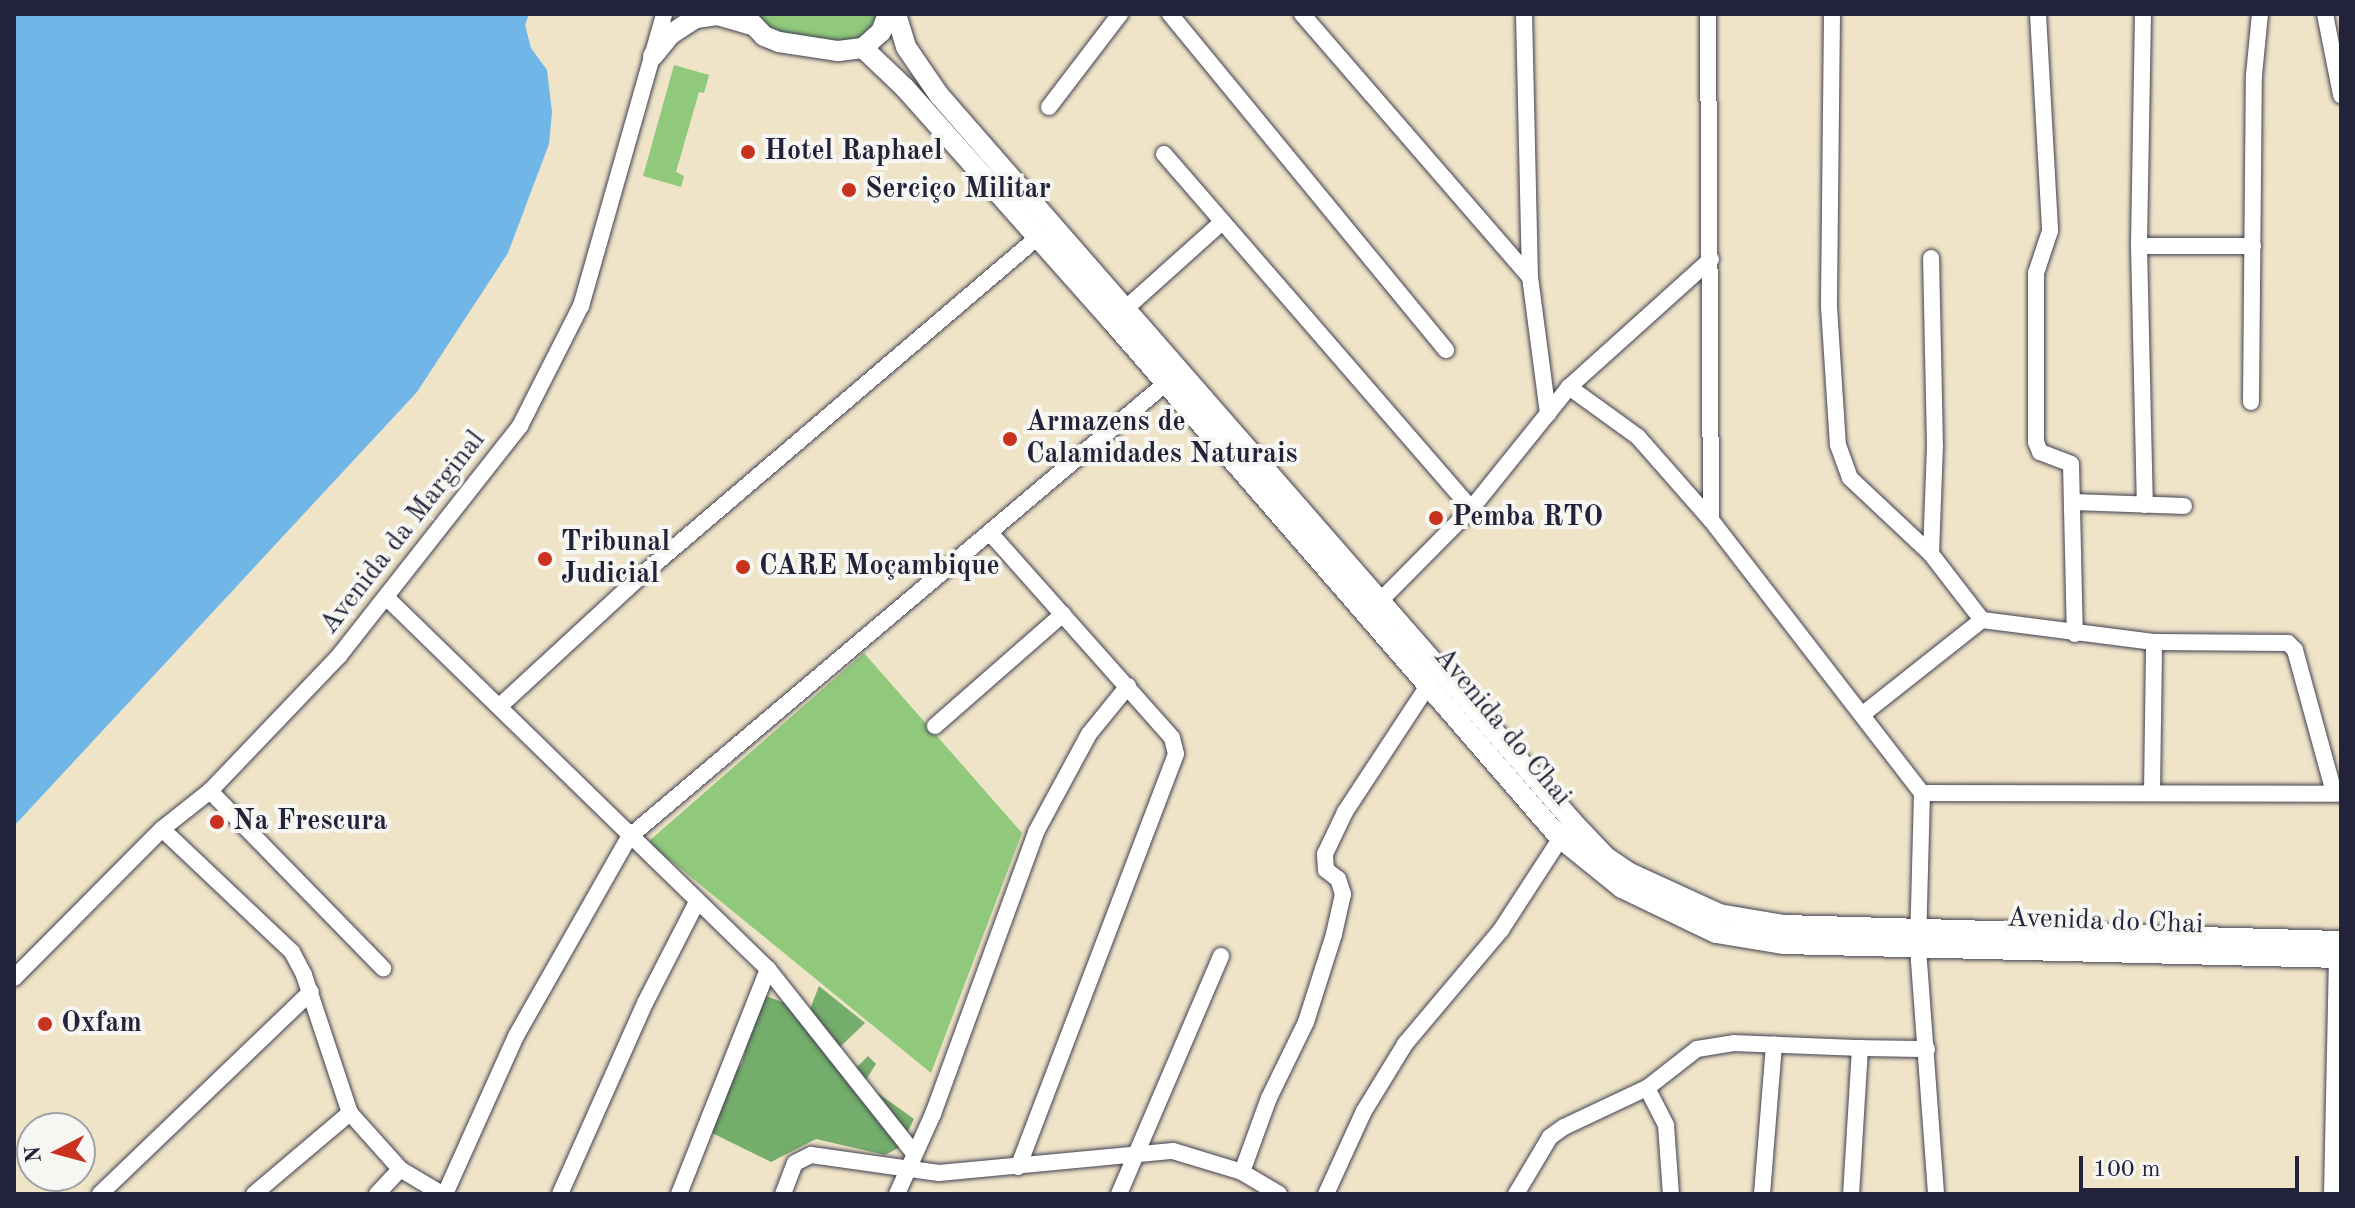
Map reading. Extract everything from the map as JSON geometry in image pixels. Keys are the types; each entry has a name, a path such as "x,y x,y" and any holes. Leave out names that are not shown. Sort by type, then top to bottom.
{"main road":[{"path":"653,56 671,34 696,18 717,15 747,19 779,42 838,51 863,48 881,32 888,14"},
{"name":"Avenida do Chai","path":"896,14 906,47 929,83 1124,310 1381,600 1566,830"},
{"name":"Avenida do Chai","path":"863,48 1038,237 1429,684 1566,830 1630,873 1719,914 1784,925 1918,938 2339,949"}],"street":[{"name":"Avenida da Marginal","path":"14,978 162,829 210,791 339,656 520,426 554,367 581,306 664,14"},
{"path":"1049,107 1120,14"},
{"path":"1170,14 1446,350"},
{"path":"1302,14 1530,277"},
{"path":"1524,14 1530,277 1548,414"},
{"path":"1708,14 1711,520"},
{"path":"1832,14 1829,307 1838,445 1850,478 1931,554 1982,620 2154,642 2288,643 2295,650 2338,794 1922,793"},
{"path":"2038,14 2050,231 2036,273 2036,447 2071,464 2075,634"},
{"path":"2143,14 2139,246 2145,505"},
{"path":"2251,402 2254,75 2260,14"},
{"path":"2325,14 2341,95"},
{"path":"1164,154 1471,509"},
{"path":"1124,310 1222,222"},
{"path":"501,705 642,575 1038,237"},
{"path":"2139,246 2253,246"},
{"path":"1931,258 1935,447 1931,554"},
{"path":"1381,600 1471,509 1569,387 1711,259"},
{"path":"162,829 278,935 311,992 350,1113 400,1169 444,1194 516,1036 629,837 992,535 1166,383"},
{"path":"1569,387 1638,437 1711,520 1922,793 1918,938 1936,1194"},
{"path":"2074,502 2184,506"},
{"path":"992,535 1172,738 1174,761 1018,1167"},
{"path":"387,598 501,705 629,837 768,969 914,1153"},
{"path":"935,726 1063,614"},
{"path":"1863,714 1982,620"},
{"path":"2152,792 2154,642"},
{"path":"1242,1172 1269,1098 1306,1022 1334,934 1343,894 1338,879 1326,870 1325,854 1345,812 1429,684"},
{"path":"897,1194 933,1114 1036,832 1089,734 1128,686"},
{"path":"210,791 383,968"},
{"path":"1326,1194 1364,1111 1405,1044 1501,930 1566,830"},
{"path":"560,1194 645,1003 697,902"},
{"path":"2332,1194 2339,949"},
{"path":"1119,1194 1221,956"},
{"path":"679,1194 768,969"},
{"path":"100,1194 311,992"},
{"path":"1762,1194 1774,1044"},
{"path":"1516,1194 1550,1137 1647,1088 1710,1045 1927,1049"},
{"path":"1851,1194 1860,1048"},
{"path":"1647,1088 1666,1125 1671,1194"},
{"path":"254,1194 350,1113"},
{"path":"783,1194 795,1163 811,1155 905,1172 1018,1167 1173,1151 1242,1172 1275,1193"},
{"path":"377,1194 400,1169"}],"green space":[{"path":"754,14 882,14 861,43 835,46 777,35"},
{"path":"674,65 709,75 704,93 699,92 676,172 684,176 681,187 643,176"},
{"path":"864,653 1022,833 931,1073 648,842"},
{"path":"819,986 865,1023 839,1048 857,1067 868,1056 876,1064 864,1083 914,1119 900,1147 885,1155 816,1139 771,1162 708,1131 719,1092 742,1063 756,1012 766,996 809,1012"}],"water":[{"path":"14,14 529,14 525,25 531,48 547,70 552,112 549,144 508,253 417,392 14,826"}],"place":[{"name":"Hotel Raphael","path":"748,152"},
{"name":"Serciço Militar","path":"849,190"},
{"name":"Armazens de Calamidades Naturais","path":"1010,439"},
{"name":"Pemba RTO","path":"1436,518"},
{"name":"Tribunal Judicial","path":"545,559"},
{"name":"CARE Moçambique","path":"743,567"},
{"name":"Na Frescura","path":"217,822"},
{"name":"Oxfam","path":"45,1024"}]}
